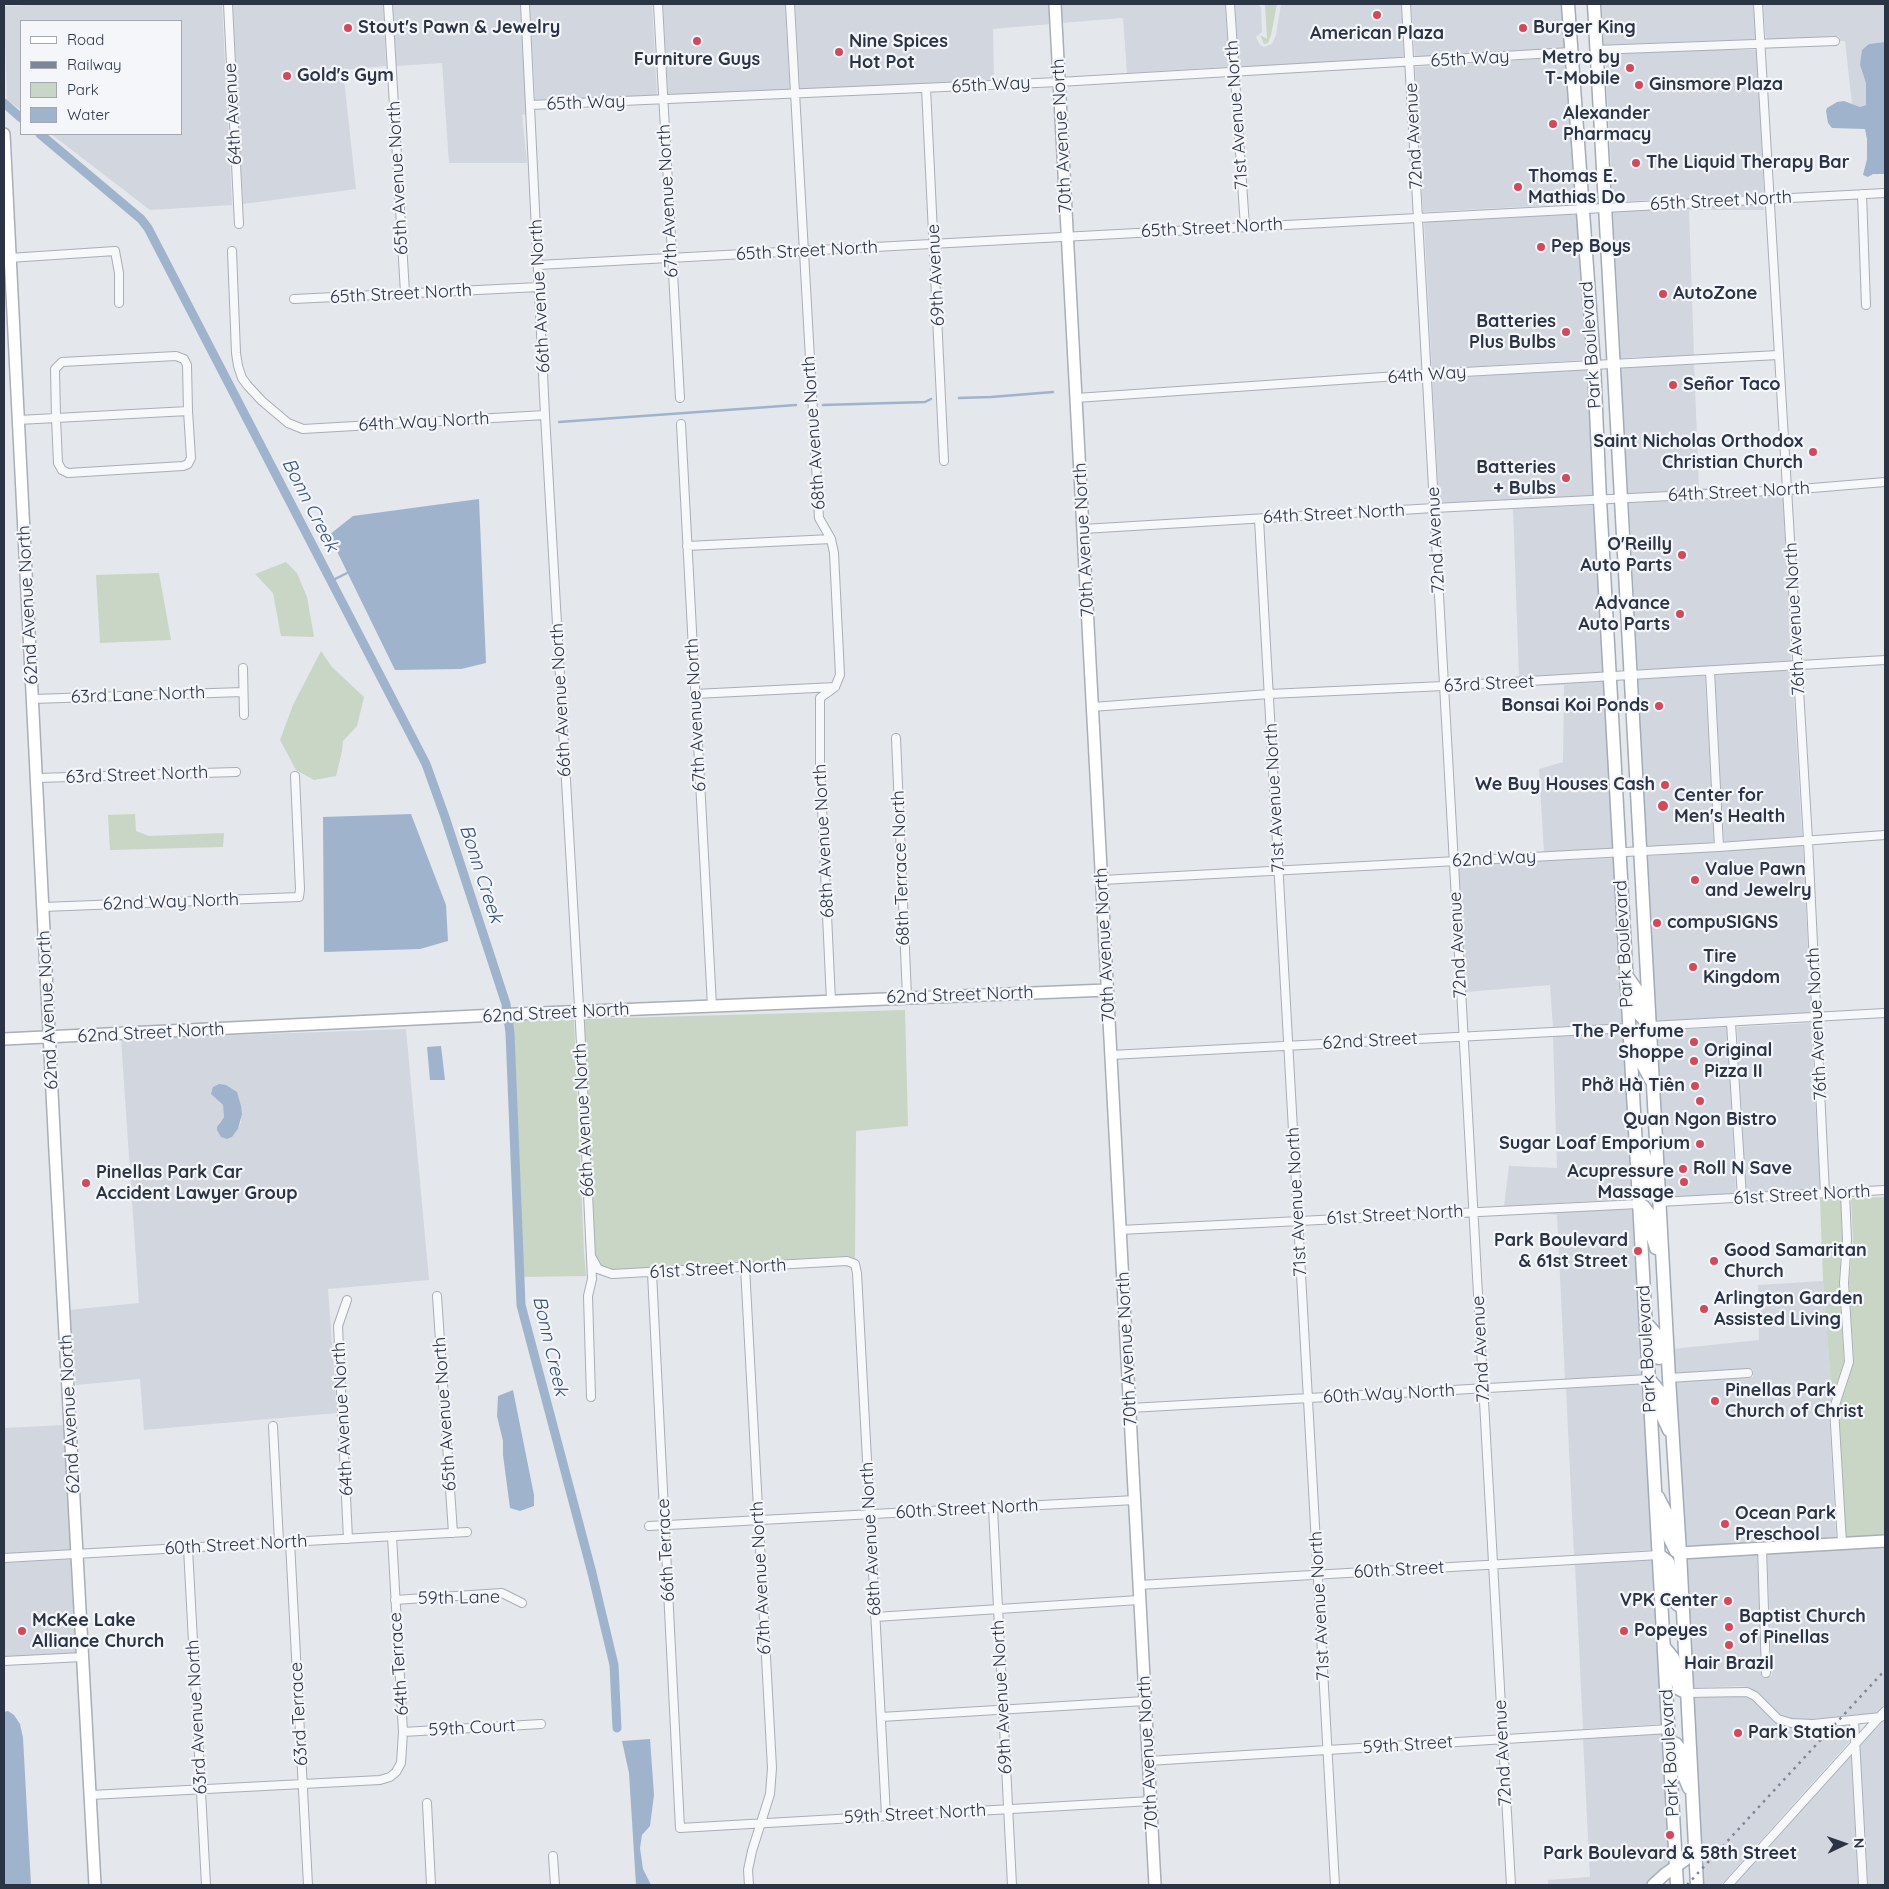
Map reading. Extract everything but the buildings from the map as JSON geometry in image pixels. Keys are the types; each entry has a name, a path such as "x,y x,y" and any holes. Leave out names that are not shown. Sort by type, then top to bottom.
{"main road":[{"name":"Park Boulevard","path":"1568,4 1594,364 1677,1885"},
{"name":"Park Boulevard","path":"1594,4 1697,1885"},
{"path":"1626,975 1638,992 1640,1015 1650,1026"},
{"path":"1629,1028 1639,1040 1642,1063 1653,1084"},
{"path":"1635,1140 1643,1151 1648,1168 1650,1188 1659,1202"},
{"path":"1639,1204 1650,1215 1654,1244 1662,1258"},
{"path":"1646,1323 1655,1333 1660,1362 1669,1378"},
{"path":"1649,1379 1659,1390 1663,1417 1672,1435"},
{"path":"1655,1493 1666,1513 1672,1545 1680,1553"},
{"path":"1658,1555 1668,1562 1673,1595 1677,1604 1682,1608"},
{"path":"1664,1647 1673,1658 1679,1689 1687,1693"},
{"path":"1669,1742 1676,1744 1679,1748 1682,1771 1692,1792"}],"street":[{"name":"64th Avenue","path":"228,4 238,224"},
{"name":"65th Avenue North","path":"388,4 405,293"},
{"name":"66th Avenue North","path":"525,4 545,415 579,1012 592,1279 588,1296 591,1397"},
{"name":"67th Avenue North","path":"658,4 680,398"},
{"name":"68th Avenue North","path":"790,4 819,518 831,539 834,553 840,675 835,687 820,698 820,764 832,1001"},
{"name":"70th Avenue North","path":"1055,4 1155,1885"},
{"name":"71st Avenue North","path":"1230,4 1245,227"},
{"name":"72nd Avenue","path":"1406,4 1511,1885"},
{"name":"76th Avenue North","path":"1758,4 1771,198 1778,355 1788,490 1796,666 1808,840 1825,1194"},
{"path":"1596,50 1835,41"},
{"name":"65th Way","path":"530,105 1059,82 1571,52"},
{"name":"69th Avenue","path":"926,88 944,461"},
{"name":"62nd Avenue North","path":"4,134 5,220 9,258 18,420 95,1885"},
{"name":"65th Street North","path":"538,265 1885,193"},
{"path":"1862,194 1866,305"},
{"path":"9,258 115,251 120,273 119,303"},
{"name":"64th Way North","path":"232,251 236,353 242,378 274,413 288,423 303,429 545,415"},
{"name":"65th Street North","path":"294,299 539,287"},
{"name":"64th Way","path":"1076,398 1427,374 1778,355"},
{"path":"176,356 184,359 187,365 188,411 191,458 188,464 182,466 68,473 62,470 58,463 55,369 62,362 176,356"},
{"path":"18,420 188,411"},
{"name":"67th Avenue North","path":"681,424 712,1006"},
{"name":"64th Street North","path":"1083,529 1434,508 1788,490 1885,482"},
{"name":"71st Avenue North","path":"1259,519 1335,1885"},
{"path":"687,546 831,539"},
{"name":"63rd Street","path":"1092,707 1269,694 1610,677 1885,660"},
{"path":"243,668 244,715"},
{"path":"1710,671 1719,848"},
{"path":"695,694 835,687"},
{"name":"63rd Lane North","path":"33,699 243,692"},
{"name":"68th Terrace North","path":"896,738 907,997"},
{"name":"63rd Street North","path":"37,778 236,772"},
{"name":"62nd Way North","path":"43,908 298,897 300,889 295,776"},
{"name":"62nd Way","path":"1102,880 1719,848 1885,835"},
{"name":"62nd Street North","path":"4,1039 517,1014 1108,990"},
{"path":"1650,1026 1885,1013"},
{"path":"1731,1023 1742,1198"},
{"name":"62nd Street","path":"1111,1055 1629,1028"},
{"name":"61st Street North","path":"1659,1202 1885,1190"},
{"path":"1842,1543 1834,1408 1849,1362 1844,1283 1848,1239 1845,1193"},
{"name":"61st Street North","path":"1120,1230 1639,1204"},
{"name":"61st Street North","path":"590,1254 598,1270 612,1274 847,1261 855,1264"},
{"name":"68th Avenue North","path":"855,1264 857,1272 886,1815"},
{"name":"67th Avenue North","path":"745,1267 772,1768 770,1794 748,1870 749,1885"},
{"name":"66th Terrace","path":"652,1273 680,1828"},
{"name":"65th Avenue North","path":"438,1296 453,1533"},
{"name":"64th Avenue North","path":"347,1300 338,1326 348,1539"},
{"path":"1669,1378 1748,1373"},
{"name":"60th Way North","path":"1130,1408 1649,1379"},
{"path":"273,1426 279,1542"},
{"name":"60th Street North","path":"649,1526 1134,1500"},
{"name":"69th Avenue North","path":"993,1508 1012,1885"},
{"name":"60th Street North","path":"4,1558 467,1532"},
{"name":"64th Terrace","path":"303,1783 380,1780 390,1777 401,1764 403,1732 392,1536"},
{"path":"1680,1553 1885,1541"},
{"name":"63rd Terrace","path":"290,1542 308,1885"},
{"path":"1762,1547 1766,1672"},
{"name":"63rd Avenue North","path":"188,1548 206,1885"},
{"name":"60th Street","path":"1139,1585 1658,1555"},
{"name":"59th Lane","path":"395,1600 502,1593 522,1603"},
{"path":"875,1617 1140,1600"},
{"path":"4,1661 83,1657"},
{"path":"1687,1693 1748,1692 1755,1696 1778,1719 1792,1723 1813,1724 1882,1717"},
{"path":"881,1717 1145,1701"},
{"path":"1728,1885 1855,1743 1882,1717 1885,1711"},
{"path":"1854,1720 1863,1885"},
{"name":"59th Court","path":"403,1732 541,1724"},
{"name":"59th Street","path":"1148,1762 1668,1729"},
{"path":"91,1795 303,1783"},
{"name":"59th Street North","path":"680,1828 886,1815 1151,1802"},
{"path":"427,1803 431,1885"},
{"path":"1652,1885 1686,1860 1695,1845"},
{"path":"553,1856 554,1885"}],"shaded area":[{"path":"56,4 222,4 232,205 150,210 52,135 182,135 182,20 20,20 20,109 7,100 4,6"},
{"path":"233,4 383,4 386,66 343,70 356,189 243,204"},
{"path":"393,4 520,4 526,114 522,115 527,163 449,163 442,63 396,66"},
{"path":"530,4 652,4 657,95 535,100"},
{"path":"663,4 785,4 790,90 668,95"},
{"path":"795,4 1050,4 1051,24 993,29 994,81 800,89"},
{"path":"1060,4 1225,4 1229,67 1127,73 1123,18 1061,23"},
{"path":"1235,4 1256,4 1261,7 1262,32 1256,37 1260,45 1264,47 1272,44 1276,35 1281,4 1401,4 1404,58 1239,67"},
{"path":"1411,4 1563,4 1565,48 1415,58"},
{"path":"1602,4 1753,4 1756,40 1604,45"},
{"path":"1763,4 1885,4 1885,42 1869,44 1860,65 1866,83 1866,105 1860,107 1852,104 1845,41 1840,41 1839,36 1766,40"},
{"path":"1757,50 1764,194 1613,202 1605,54"},
{"path":"1566,57 1576,204 1423,212 1415,67"},
{"path":"1764,203 1764,210 1689,210 1694,355 1621,358 1613,211"},
{"path":"1577,213 1586,360 1432,369 1424,221"},
{"path":"1694,364 1699,488 1738,488 1628,494 1621,367"},
{"path":"1587,369 1594,496 1439,503 1432,379"},
{"path":"1783,495 1791,661 1638,670 1629,503"},
{"path":"1595,505 1604,672 1519,677 1513,509"},
{"path":"1792,670 1802,836 1724,843 1715,675"},
{"path":"1705,676 1714,843 1647,847 1638,679"},
{"path":"1605,681 1614,849 1544,852 1539,769 1563,762 1564,685 1519,686"},
{"path":"1803,845 1811,1014 1656,1022 1648,856"},
{"path":"1615,858 1621,973 1619,974 1621,976 1623,1024 1553,1027 1550,985 1466,992 1459,867 1495,863"},
{"path":"1811,1023 1820,1190 1746,1193 1737,1027"},
{"path":"1727,1027 1736,1194 1665,1197 1657,1031"},
{"path":"406,1029 429,1280 328,1289 337,1413 144,1430 140,1379 76,1385 69,1310 139,1303 121,1039","holes":["218,1102 241,1106 241,1122 238,1129 232,1137 227,1139 221,1137 219,1123 224,1117 224,1108"]},
{"path":"1624,1033 1630,1138 1628,1139 1630,1142 1634,1199 1504,1206 1509,1166 1557,1168 1553,1036"},
{"path":"1634,1209 1643,1375 1565,1379 1557,1215 1542,1213"},
{"path":"1823,1281 1832,1398 1829,1409 1836,1539 1685,1548 1675,1382 1753,1377 1753,1369 1675,1373 1673,1349 1759,1340 1758,1285"},
{"path":"1644,1384 1650,1491 1648,1492 1650,1494 1653,1550 1574,1555 1566,1388"},
{"path":"65,1425 73,1550 4,1554 4,1428"},
{"path":"1885,1545 1885,1704 1877,1713 1792,1719 1781,1715 1759,1693 1748,1687 1692,1688 1685,1557 1757,1552 1762,1677 1772,1676 1767,1551"},
{"path":"73,1559 77,1653 4,1657 4,1563"},
{"path":"1654,1559 1662,1724 1583,1729 1575,1564"},
{"path":"1740,1695 1751,1699 1774,1722 1782,1726 1814,1728 1849,1725 1850,1741 1721,1885 1702,1885 1700,1846 1702,1843 1700,1842 1697,1794 1699,1793 1697,1791 1692,1697"},
{"path":"1882,1722 1885,1722 1885,1885 1868,1885 1860,1744"},
{"path":"1663,1733 1669,1866 1645,1885 1548,1885 1548,1880 1590,1877 1583,1738"},
{"path":"1851,1755 1858,1885 1734,1885"}],"green space":[{"path":"1264,4 1277,4 1271,35 1268,43 1264,44 1260,35 1267,39"},
{"path":"286,562 297,573 307,597 314,637 281,636 273,593 255,574"},
{"path":"159,573 171,640 100,643 96,575"},
{"path":"321,651 332,667 364,697 357,726 343,741 336,776 314,780 296,770 280,740 293,705"},
{"path":"135,814 136,831 149,836 224,833 223,847 110,850 108,815"},
{"path":"905,1010 908,1126 856,1131 855,1259 847,1256 613,1270 601,1266 595,1253 584,1019"},
{"path":"574,1020 586,1276 521,1277 512,1021"},
{"path":"1885,1197 1885,1536 1846,1538 1839,1409 1854,1362 1849,1283 1853,1239 1851,1198"},
{"path":"1820,1199 1841,1199 1842,1239 1839,1283 1844,1362 1832,1398 1823,1281"}],"water":[{"path":"1885,42 1885,174 1873,174 1868,177 1863,175 1867,159 1865,129 1832,128 1828,123 1826,111 1827,108 1837,102 1844,101 1860,107 1866,105 1866,83 1860,65 1862,50 1869,44"},
{"path":"479,499 486,663 461,669 395,670 329,535 353,516"},
{"path":"411,814 446,905 448,941 420,949 324,952 323,817"},
{"path":"441,1046 445,1080 430,1080 427,1047"},
{"path":"219,1084 226,1085 237,1092 241,1106 242,1114 238,1129 232,1137 227,1139 221,1137 217,1130 224,1117 223,1105 211,1094 213,1087"},
{"path":"513,1390 534,1495 534,1506 520,1511 510,1508 503,1441 497,1416 498,1396"},
{"path":"8,1711 14,1715 20,1724 23,1738 31,1885 4,1885 4,1712"},
{"path":"650,1739 654,1795 650,1826 642,1835 640,1848 643,1869 651,1885 636,1885 629,1773 622,1741"}],"waterway":[{"name":"Bonn Creek","path":"4,103 20,117"},
{"name":"Bonn Creek","path":"41,135 141,219 148,228 426,764 506,1004 510,1033 521,1305 592,1573 614,1665 617,1728"},
{"path":"959,398 1053,392"},
{"path":"823,405 925,402 931,399"},
{"path":"559,422 796,405"},
{"path":"331,581 349,572"}],"railway":[{"path":"1687,1885 1885,1670"}],"place":[{"name":"American Plaza","path":"1377,15"},
{"name":"Stout's Pawn & Jewelry","path":"348,28"},
{"name":"Burger King","path":"1523,28"},
{"name":"Furniture Guys","path":"697,41"},
{"name":"Nine Spices Hot Pot","path":"839,52"},
{"name":"Metro by T-Mobile","path":"1630,68"},
{"name":"Gold's Gym","path":"287,76"},
{"name":"Ginsmore Plaza","path":"1639,85"},
{"name":"Alexander Pharmacy","path":"1553,124"},
{"name":"The Liquid Therapy Bar","path":"1636,163"},
{"name":"Thomas E. Mathias Do","path":"1518,187"},
{"name":"Pep Boys","path":"1541,247"},
{"name":"AutoZone","path":"1663,294"},
{"name":"Batteries Plus Bulbs","path":"1566,332"},
{"name":"Señor Taco","path":"1673,385"},
{"name":"Saint Nicholas Orthodox Christian Church","path":"1813,452"},
{"name":"Batteries + Bulbs","path":"1566,478"},
{"name":"O'Reilly Auto Parts","path":"1682,555"},
{"name":"Advance Auto Parts","path":"1680,614"},
{"name":"Bonsai Koi Ponds","path":"1659,706"},
{"name":"We Buy Houses Cash","path":"1665,785"},
{"name":"Center for Men's Health","path":"1663,806"},
{"name":"Value Pawn and Jewelry","path":"1695,880"},
{"name":"compuSIGNS","path":"1657,923"},
{"name":"Tire Kingdom","path":"1693,967"},
{"name":"The Perfume Shoppe","path":"1694,1042"},
{"name":"Original Pizza II","path":"1694,1061"},
{"name":"Phở Hà Tiên","path":"1695,1086"},
{"name":"Quan Ngon Bistro","path":"1700,1101"},
{"name":"Sugar Loaf Emporium","path":"1700,1144"},
{"name":"Roll N Save","path":"1683,1169"},
{"name":"Acupressure Massage","path":"1684,1182"},
{"name":"Pinellas Park Car Accident Lawyer Group","path":"86,1183"},
{"name":"Park Boulevard & 61st Street","path":"1638,1251"},
{"name":"Good Samaritan Church","path":"1714,1261"},
{"name":"Arlington Garden Assisted Living","path":"1704,1309"},
{"name":"Pinellas Park Church of Christ","path":"1715,1401"},
{"name":"Ocean Park Preschool","path":"1725,1524"},
{"name":"VPK Center","path":"1728,1601"},
{"name":"Baptist Church of Pinellas","path":"1729,1627"},
{"name":"McKee Lake Alliance Church","path":"22,1631"},
{"name":"Popeyes","path":"1624,1631"},
{"name":"Hair Brazil","path":"1729,1645"},
{"name":"Park Station","path":"1738,1733"},
{"name":"Park Boulevard & 58th Street","path":"1670,1835"}]}
